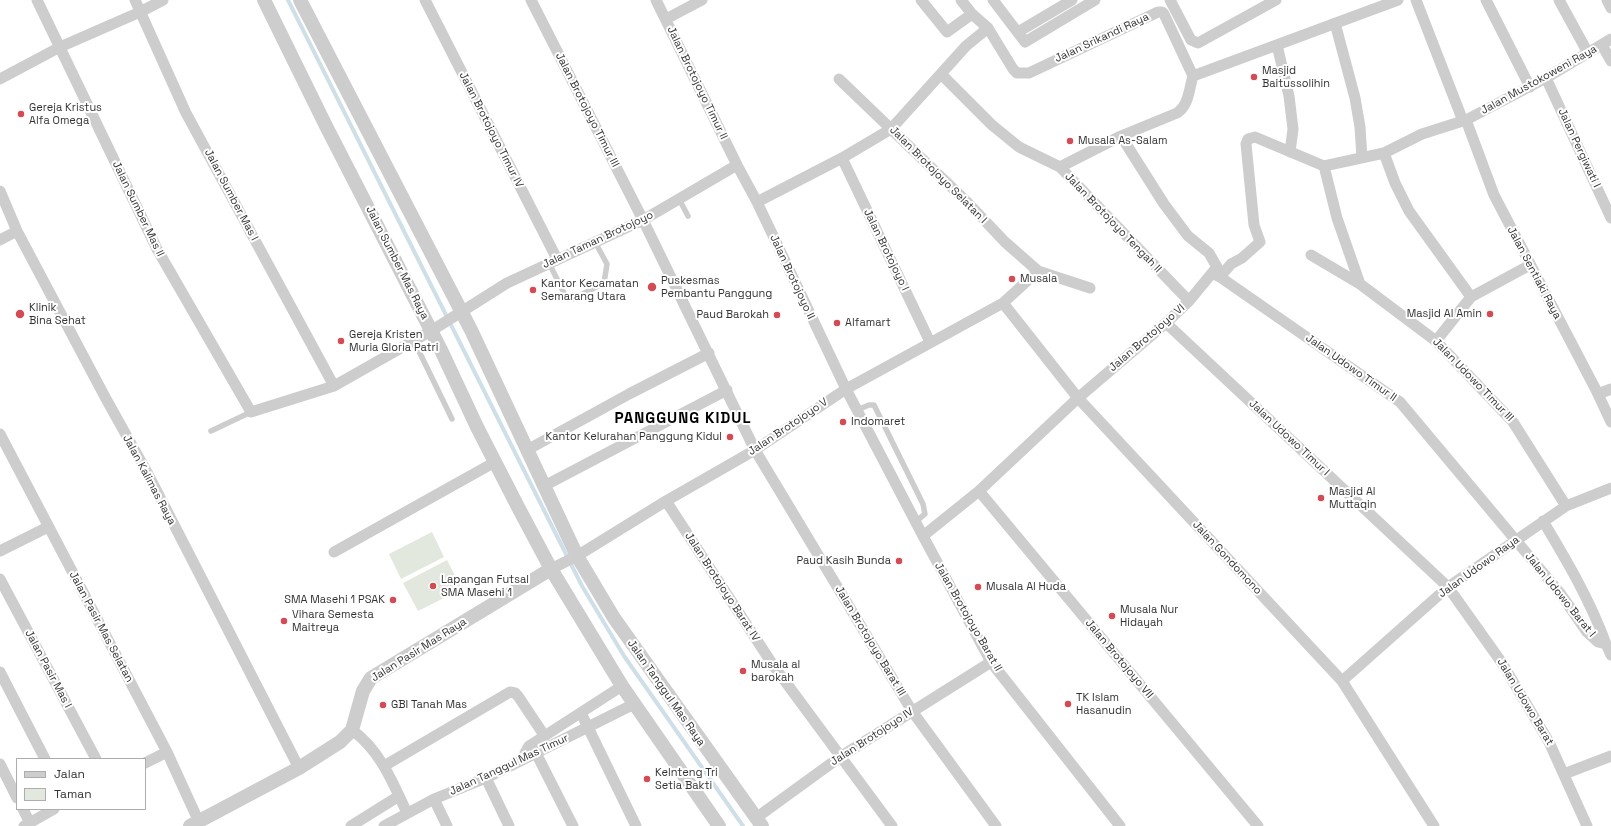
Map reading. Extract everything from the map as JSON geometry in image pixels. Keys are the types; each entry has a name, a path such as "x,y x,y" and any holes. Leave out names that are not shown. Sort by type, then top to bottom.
{"street":[{"name":"Jalan Sumber Mas II","path":"37,0 157,249 251,412"},
{"name":"Jalan Sumber Mas I","path":"135,0 186,113 334,386"},
{"path":"0,79 60,47 140,12 163,0"},
{"name":"Jalan Sumber Mas Raya","path":"264,0 326,126 433,330 495,462 555,567"},
{"path":"300,0 460,312 527,450 576,557"},
{"name":"Jalan Brotojoyo Timur IV","path":"425,0 553,261"},
{"name":"Jalan Brotojoyo Timur III","path":"531,0 709,353"},
{"name":"Jalan Brotojoyo Timur II","path":"656,0 737,165"},
{"path":"666,19 702,0"},
{"path":"921,0 947,32 972,14"},
{"name":"Jalan Srikandi Raya","path":"961,0 972,14 988,28 1017,73 1029,73 1158,12 1162,12 1193,76"},
{"path":"993,0 1025,42 1095,0"},
{"path":"1018,32 1072,0"},
{"path":"1170,0 1191,40 1198,43 1276,0"},
{"path":"1060,167 1121,136 1177,113 1183,109 1186,104 1193,76 1398,0"},
{"name":"Jalan Sentiaki Raya","path":"1416,0 1494,195 1598,394 1611,422"},
{"path":"1486,0 1530,87"},
{"path":"1559,0 1588,53"},
{"path":"1607,0 1611,8"},
{"path":"1335,23 1355,98 1360,127 1362,158"},
{"path":"757,202 842,158 891,129 966,46 988,28"},
{"path":"1607,42 1611,61"},
{"name":"Jalan Mustokoweni Raya","path":"1324,166 1384,153 1422,134 1464,120 1530,87 1607,42"},
{"path":"1277,45 1287,83 1293,122 1290,152 1324,166 1337,218 1360,284"},
{"name":"Jalan Brotojoyo Tengah II","path":"941,74 992,125 1019,148 1060,167 1189,301"},
{"name":"Jalan Pergiwati I","path":"1546,78 1611,218"},
{"name":"Jalan Brotojoyo Selatan I","path":"839,79 968,203 1005,242 1038,271"},
{"path":"1121,136 1164,204 1184,231 1214,259 1218,266 1216,275"},
{"name":"Jalan Brotojoyo VI","path":"1078,398 1166,322 1216,275 1260,244 1254,225 1246,142 1248,139 1255,137 1290,152"},
{"path":"1384,153 1395,183 1409,211 1471,297"},
{"name":"Jalan Brotojoyo I","path":"842,158 930,342"},
{"name":"Jalan Taman Brotojoyo","path":"251,412 334,386 433,330 507,283 643,220 737,165"},
{"name":"Jalan Brotojoyo II","path":"737,165 757,202 846,389"},
{"name":"Jalan Kalimas Raya","path":"0,191 17,231 105,397 149,476 299,768"},
{"path":"0,240 17,231"},
{"name":"Jalan Udowo Timur III","path":"1311,255 1360,284 1436,341 1513,422 1566,506"},
{"path":"1436,341 1471,297 1530,265"},
{"path":"1038,271 1090,288"},
{"name":"Jalan Brotojoyo V","path":"555,567 576,557 755,450 846,389 1004,303 1038,271"},
{"name":"Jalan Udowo Timur II","path":"1216,275 1400,402 1516,541"},
{"name":"Jalan Gondomono","path":"1004,303 1078,398 1342,681 1434,826"},
{"name":"Jalan Udowo Timur I","path":"1166,322 1448,587"},
{"path":"527,450 629,394 709,353"},
{"name":"Jalan Brotojoyo Barat III","path":"709,353 755,450 912,711 996,826"},
{"name":"Jalan Brotojoyo Barat II","path":"846,389 915,522 991,662 1120,826"},
{"path":"1598,394 1611,389"},
{"path":"544,486 727,390"},
{"path":"923,536 979,491 1078,398"},
{"name":"Jalan Pasir Mas Selatan","path":"0,434 167,752 195,824"},
{"path":"334,552 495,462"},
{"name":"Jalan Udowo Raya","path":"1342,681 1448,587 1566,506 1611,488"},
{"name":"Jalan Brotojoyo VII","path":"979,491 1258,826"},
{"name":"Jalan Brotojoyo Barat IV","path":"666,502 773,665 892,826"},
{"name":"Jalan Udowo Barat I","path":"1543,521 1578,581 1596,616 1611,655"},
{"path":"0,551 48,527"},
{"name":"Jalan Udowo Barat I","path":"1516,541 1560,593 1587,632 1598,642 1606,644"},
{"name":"Jalan Tanggul Mas Raya","path":"576,557 618,625 759,822"},
{"path":"555,567 622,686 719,826"},
{"name":"Jalan Pasir Mas Raya","path":"352,730 363,691 371,678 555,567"},
{"name":"Jalan Pasir Mas I","path":"0,578 95,758"},
{"name":"Jalan Udowo Barat","path":"1448,587 1502,663 1550,742 1587,826"},
{"name":"Jalan Brotojoyo IV","path":"759,822 840,757 991,662"},
{"path":"0,672 44,758"},
{"path":"524,759 525,753 529,746 622,686"},
{"path":"384,766 510,692 518,696 544,735"},
{"name":"Jalan Tanggul Mas Timur","path":"387,825 434,799 486,778 634,704"},
{"path":"581,713 636,826"},
{"path":"195,824 299,768 340,742 352,730 366,741 375,751 407,813"},
{"path":"146,762 167,752"},
{"path":"536,753 573,826"},
{"path":"1564,774 1611,756"},
{"path":"0,764 16,796"},
{"path":"486,778 509,826"},
{"path":"351,826 399,796"},
{"path":"434,799 447,826"},
{"path":"23,810 27,824 52,810"}],"lane":[{"path":"679,199 688,216"},
{"path":"553,261 565,295 568,299 573,299 604,283 607,264 595,242"},
{"path":"414,341 452,419"},
{"path":"857,410 869,405 874,405 923,504 925,514 915,522"},
{"path":"211,431 251,412"}],"green space":[{"name":"Lapangan Futsal SMA Masehi 1","path":"432,532 444,557 401,579 389,554"},
{"name":"Lapangan Futsal SMA Masehi 1","path":"447,560 462,589 418,611 403,583"}],"waterway":[{"path":"288,0 582,586 624,656 743,826"}],"place":[{"name":"Masjid Baitussolihin","path":"1254,77"},
{"name":"Gereja Kristus Alfa Omega","path":"21,114"},
{"name":"Musala As-Salam","path":"1070,141"},
{"name":"Musala","path":"1012,279"},
{"name":"Puskesmas Pembantu Panggung","path":"652,287"},
{"name":"Kantor Kecamatan Semarang Utara","path":"533,290"},
{"name":"Klinik Bina Sehat","path":"20,314"},
{"name":"Masjid Al Amin","path":"1490,314"},
{"name":"Paud Barokah","path":"777,315"},
{"name":"Alfamart","path":"837,323"},
{"name":"Gereja Kristen Muria Gloria Patri","path":"341,341"},
{"name":"Indomaret","path":"843,422"},
{"name":"Kantor Kelurahan Panggung Kidul","path":"730,437"},
{"name":"Masjid Al Muttaqin","path":"1321,498"},
{"name":"Paud Kasih Bunda","path":"899,561"},
{"name":"Lapangan Futsal SMA Masehi 1","path":"433,586"},
{"name":"Musala Al Huda","path":"978,587"},
{"name":"SMA Masehi 1 PSAK","path":"393,600"},
{"name":"Musala Nur Hidayah","path":"1112,616"},
{"name":"Vihara Semesta Maitreya","path":"284,621"},
{"name":"Musala al barokah","path":"743,671"},
{"name":"TK Islam Hasanudin","path":"1068,704"},
{"name":"GBI Tanah Mas","path":"383,705"},
{"name":"Kelnteng Tri Setia Bakti","path":"647,779"}],"district":[{"name":"PANGGUNG KIDUL","path":"683,419"}]}
